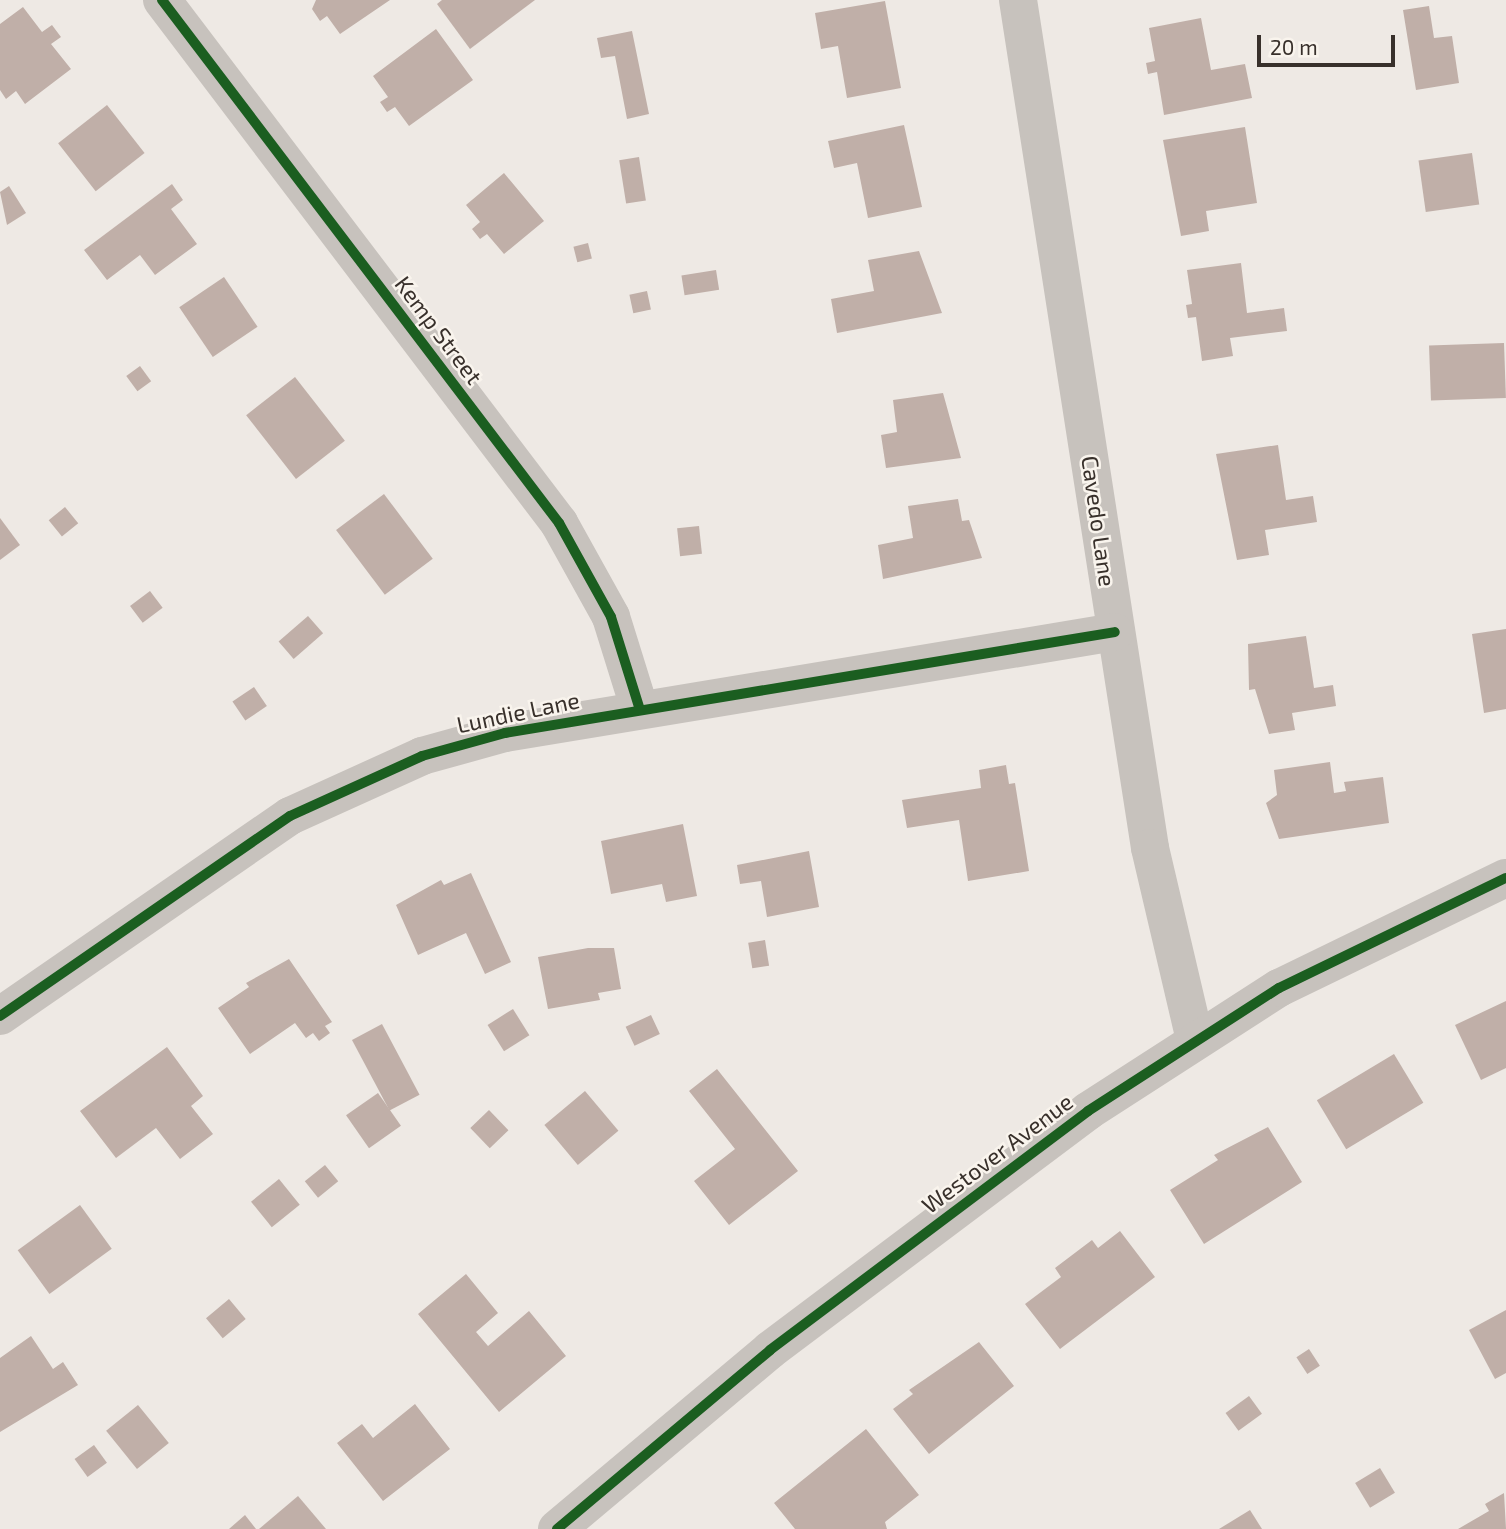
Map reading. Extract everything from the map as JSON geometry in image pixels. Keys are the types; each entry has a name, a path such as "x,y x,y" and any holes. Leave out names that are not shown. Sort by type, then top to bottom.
{"street":[{"name":"Kemp Street","path":"162,0 559,523 611,617 640,710"},
{"name":"Cavedo Lane","path":"1018,0 1150,848 1195,1040"},
{"name":"Lundie Lane","path":"0,1016 208,869 290,816 371,775 505,733 1115,632"},
{"name":"Westover Avenue","path":"557,1529 770,1350 1088,1111 1279,988 1506,878"}],"building":[{"path":"316,0 390,0 340,34 327,16 320,21 312,9"},
{"path":"442,0 535,0 470,49 437,4"},
{"path":"885,1 901,88 847,98 838,46 821,49 815,13"},
{"path":"1429,6 1434,38 1452,36 1459,83 1416,90 1403,10"},
{"path":"23,7 42,32 52,25 61,37 51,44 71,69 25,104 16,91 6,99 0,90 0,24"},
{"path":"1201,18 1211,70 1245,64 1252,98 1164,115 1157,72 1148,74 1146,63 1155,61 1149,28"},
{"path":"436,29 473,80 409,126 395,107 387,112 380,102 388,97 373,76"},
{"path":"632,31 649,114 627,119 615,56 601,58 597,38"},
{"path":"107,105 145,153 96,191 58,143"},
{"path":"904,125 922,207 868,218 857,163 834,168 828,141"},
{"path":"1245,127 1257,203 1206,211 1209,231 1181,236 1163,140"},
{"path":"1472,153 1479,204 1426,212 1419,161"},
{"path":"639,157 646,200 626,204 619,160"},
{"path":"504,173 544,221 504,254 487,234 480,239 472,229 480,222 466,205"},
{"path":"172,184 183,200 171,209 197,244 155,275 140,255 107,280 84,250"},
{"path":"9,186 26,213 7,225 0,192"},
{"path":"588,243 592,259 577,262 573,247"},
{"path":"919,251 942,313 837,333 831,299 874,291 868,260"},
{"path":"1241,263 1247,313 1284,308 1287,331 1230,338 1233,356 1202,361 1196,317 1188,318 1186,305 1192,304 1187,270"},
{"path":"716,270 719,290 685,295 681,275"},
{"path":"224,277 258,327 213,357 179,307"},
{"path":"647,291 651,310 633,313 629,295"},
{"path":"1504,343 1506,398 1431,401 1429,346"},
{"path":"140,366 151,381 137,391 126,376"},
{"path":"295,377 345,441 296,479 246,415"},
{"path":"943,393 961,458 886,468 881,435 897,432 893,400"},
{"path":"1278,445 1286,500 1313,496 1317,522 1265,530 1269,555 1237,560 1216,454"},
{"path":"384,494 433,559 385,595 336,530"},
{"path":"958,499 962,521 969,520 982,558 883,579 878,545 913,538 908,506"},
{"path":"65,507 78,523 62,537 49,520"},
{"path":"0,518 20,545 0,560"},
{"path":"699,526 702,554 680,556 677,528"},
{"path":"150,591 163,608 143,623 130,606"},
{"path":"308,616 323,633 294,659 279,642"},
{"path":"1506,629 1506,709 1484,713 1472,634"},
{"path":"1306,636 1314,688 1333,685 1336,706 1292,713 1295,730 1269,734 1255,689 1249,690 1248,644"},
{"path":"254,687 267,706 245,721 232,702"},
{"path":"1330,762 1334,793 1346,791 1344,782 1383,777 1389,823 1279,839 1266,803 1277,795 1274,770"},
{"path":"1006,765 1009,784 1015,783 1029,871 968,881 959,820 907,828 902,800 981,788 979,770"},
{"path":"683,824 697,896 666,902 662,884 611,894 601,841"},
{"path":"809,851 819,907 767,917 761,881 740,884 737,865"},
{"path":"471,873 511,962 485,974 466,933 418,955 396,905 441,880 444,885"},
{"path":"765,940 769,966 752,968 748,943"},
{"path":"588,948 614,948 621,989 598,993 600,1000 548,1009 538,957"},
{"path":"289,959 332,1022 325,1026 330,1033 319,1041 313,1033 306,1038 295,1023 250,1054 218,1008 249,987 246,983"},
{"path":"1506,1001 1506,1068 1481,1080 1455,1025"},
{"path":"513,1009 529,1035 504,1051 488,1025"},
{"path":"651,1015 660,1034 634,1046 626,1027"},
{"path":"382,1024 420,1095 390,1111 352,1040"},
{"path":"167,1047 203,1096 191,1106 213,1134 180,1159 156,1128 116,1158 80,1111"},
{"path":"1394,1054 1423,1103 1346,1149 1317,1100"},
{"path":"717,1069 798,1171 729,1225 694,1181 735,1149 689,1091"},
{"path":"585,1091 618,1131 578,1165 544,1125"},
{"path":"378,1093 401,1126 369,1148 346,1115"},
{"path":"489,1110 508,1130 490,1148 470,1128"},
{"path":"1268,1127 1302,1182 1204,1244 1170,1190 1218,1160 1214,1155"},
{"path":"325,1165 338,1181 318,1198 305,1181"},
{"path":"279,1179 300,1205 272,1227 251,1202"},
{"path":"80,1205 112,1249 49,1294 18,1250"},
{"path":"1120,1231 1155,1277 1060,1349 1025,1304 1061,1277 1055,1268 1092,1240 1098,1248"},
{"path":"466,1274 498,1313 476,1332 488,1346 529,1311 566,1356 499,1412 418,1314"},
{"path":"229,1299 246,1319 223,1338 206,1318"},
{"path":"1506,1310 1506,1373 1495,1379 1469,1330"},
{"path":"31,1336 53,1369 63,1362 78,1385 0,1432 0,1358"},
{"path":"979,1342 1014,1386 929,1454 893,1409 913,1394 909,1390"},
{"path":"1309,1349 1320,1366 1307,1374 1296,1357"},
{"path":"1249,1396 1262,1414 1238,1431 1226,1413"},
{"path":"415,1404 450,1449 383,1501 337,1443 362,1424 373,1438"},
{"path":"138,1405 169,1443 137,1469 106,1431"},
{"path":"866,1429 919,1495 885,1522 887,1529 795,1529 774,1503"},
{"path":"94,1445 107,1463 88,1477 75,1459"},
{"path":"1380,1468 1395,1493 1370,1508 1355,1483"},
{"path":"1504,1493 1506,1529 1458,1529 1489,1511 1485,1504"},
{"path":"298,1496 326,1529 259,1529"},
{"path":"1250,1510 1262,1529 1219,1529"},
{"path":"245,1515 256,1529 229,1529"}],"cycle path":[{"path":"162,0 559,523 611,617 640,710"},
{"path":"0,1016 290,816 422,756 505,733 1115,632"},
{"path":"557,1529 770,1350 1088,1111 1279,988 1506,878"}]}
